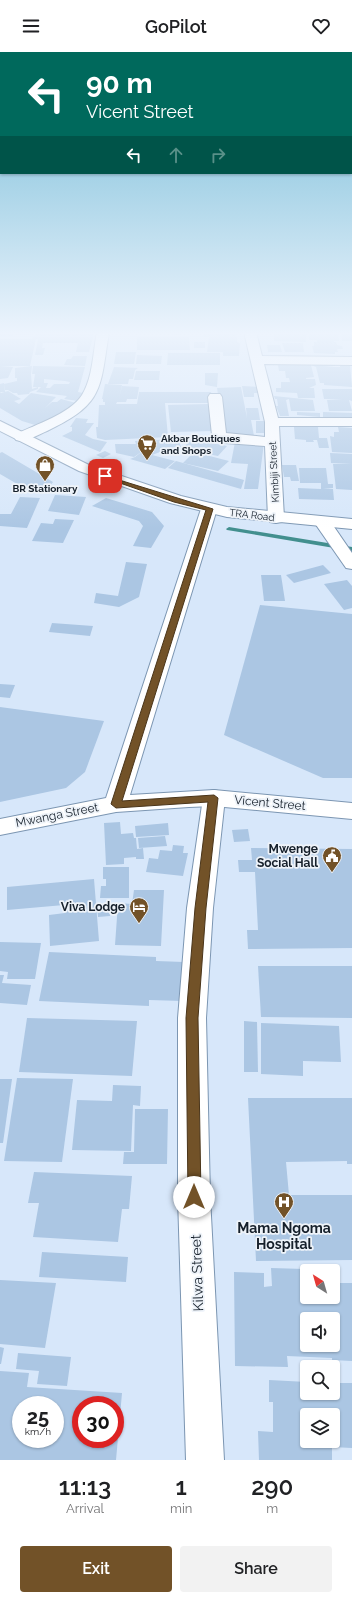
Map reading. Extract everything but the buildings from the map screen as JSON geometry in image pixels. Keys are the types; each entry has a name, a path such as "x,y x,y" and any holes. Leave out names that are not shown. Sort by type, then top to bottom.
{"street":[{"path":"21,437 64,416 79,406 86,398"},
{"path":"215,398 219,435 225,439 273,442"},
{"name":"Kimbiji Street","path":"266,398 272,422 276,518"},
{"path":"272,422 352,422"},
{"name":"TRA Road","path":"0,426 60,457 105,476 176,500 209,509 276,518 352,524"},
{"path":"116,804 209,509"},
{"path":"322,522 339,548 352,564"},
{"name":"Vicent Street","path":"116,804 214,798 352,811"},
{"name":"Kilwa Street","path":"205,1460 194,1197 192,1018 200,908 214,798"},
{"name":"Mwanga Street","path":"0,827 116,804"}],"waterway":[{"path":"229,529 352,549"}],"place":[{"name":"Akbar Boutiques and Shops","path":"147,461"},
{"name":"BR Stationary","path":"45,482"},
{"name":"Mwenge Social Hall","path":"332,873"},
{"name":"Viva Lodge","path":"139,924"},
{"name":"Mama Ngoma Hospital","path":"284,1219"}],"route":[{"path":"105,476 176,500 209,509 116,804 214,798 200,908 192,1018 194,1197"}]}
